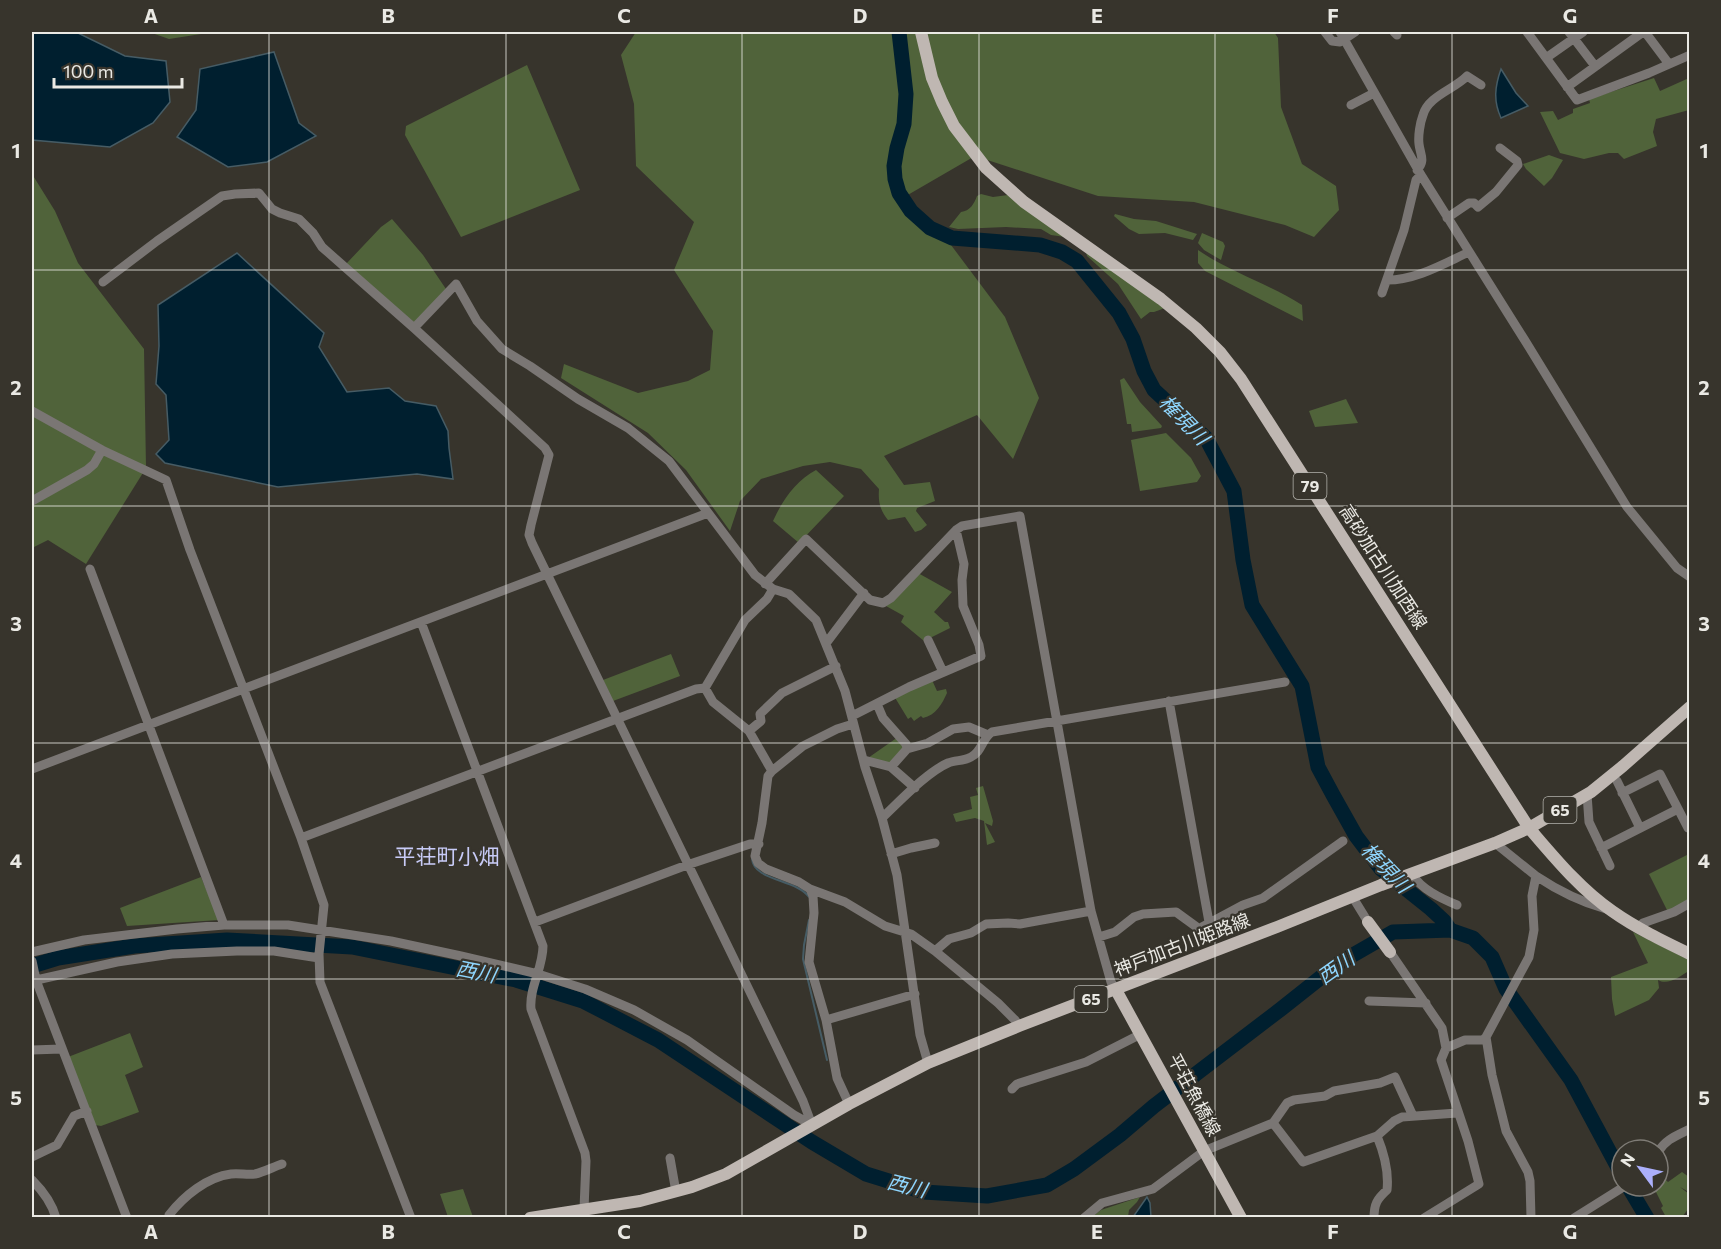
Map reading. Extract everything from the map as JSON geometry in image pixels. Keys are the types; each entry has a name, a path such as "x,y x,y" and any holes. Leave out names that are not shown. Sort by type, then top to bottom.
{"main road":[{"name":"高砂加古川加西線","path":"921,32 932,78 942,102 954,126 986,168 1024,202 1161,299 1196,328 1220,352 1241,379 1530,828 1566,870 1610,910 1689,954"},
{"name":"神戸加古川姫路線","path":"530,1218 640,1201 676,1192 726,1174 849,1104 928,1063 1352,896 1496,843 1530,828 1587,794 1623,766 1689,707"},
{"path":"1369,924 1389,950"},
{"name":"平荘魚橋線","path":"1116,990 1241,1218"}],"street":[{"path":"1325,32 1332,41 1340,42 1342,36"},
{"path":"1342,36 1355,32"},
{"path":"1527,32 1577,100 1689,55"},
{"path":"1546,58 1572,35 1583,32"},
{"path":"1567,87 1644,32 1669,64"},
{"path":"1572,35 1595,66"},
{"path":"1342,36 1419,172 1626,507 1677,568 1689,577"},
{"path":"1382,293 1408,217 1422,163 1422,150 1419,143 1423,114 1446,90 1467,76 1481,85"},
{"path":"1351,105 1374,93"},
{"path":"1448,218 1469,203 1474,203 1478,207 1496,192 1518,165 1517,161 1500,148"},
{"path":"103,282 222,196 259,193 272,209 299,219 313,233 322,247 545,448 549,455 529,535 803,1101 810,1126"},
{"path":"1388,280 1428,271 1469,252"},
{"path":"414,328 456,284 477,321 502,349 578,399 628,428 669,461 755,575 769,587 789,594 816,620 845,691 897,875 920,1035 928,1063"},
{"path":"32,411 102,450 166,480 190,550 302,838 324,905 319,956 320,982 411,1218"},
{"path":"34,496 87,470 94,464 102,450"},
{"path":"32,769 708,513"},
{"path":"705,688 745,620 766,599 769,587 806,539 874,602 883,603 891,598 962,526 1020,516 1091,911 1111,982 1116,990"},
{"path":"956,530 964,564 963,606 981,654 978,658 909,687 877,704 853,720 803,746 772,771 768,776 759,844 755,856 758,863 766,869 845,902 885,926 905,931 935,951 1008,1012 1019,1026"},
{"path":"90,569 224,925"},
{"path":"826,642 864,593"},
{"path":"421,622 543,946 543,959 531,997 532,1015 585,1153 584,1209"},
{"path":"928,640 943,672"},
{"path":"749,731 761,721 760,714 782,693 836,666"},
{"path":"882,818 915,788 948,763 971,758 979,751 992,732 1285,682"},
{"path":"302,838 696,689 705,688"},
{"path":"705,688 712,702 749,731 772,771"},
{"path":"1169,702 1209,922"},
{"path":"877,704 884,718 906,744 907,749"},
{"path":"891,767 907,749 928,743 953,729 969,727 988,735"},
{"path":"864,760 891,767 915,788"},
{"path":"1622,793 1660,774 1688,828"},
{"path":"1617,781 1640,828"},
{"path":"1587,794 1588,822 1610,866"},
{"path":"1601,848 1678,809"},
{"path":"1099,937 1115,932 1134,917 1143,914 1176,912 1198,928 1243,905 1263,898 1343,841"},
{"path":"891,854 935,843"},
{"path":"1496,843 1552,887 1610,910"},
{"path":"535,922 687,865 750,844 759,844"},
{"path":"1410,874 1417,883 1457,905"},
{"path":"1446,1048 1465,1040 1483,1040 1486,1037 1522,971 1529,957 1534,930 1532,896 1536,876"},
{"path":"810,889 813,896 814,913 808,962 826,1020 837,1078 849,1104"},
{"path":"1352,896 1369,924"},
{"path":"1638,927 1689,903"},
{"path":"935,951 949,939 971,933 986,924 1020,924 1091,911"},
{"path":"32,952 84,940 177,928 224,925 288,925 391,941 538,974 634,1010 687,1040 810,1126"},
{"path":"1389,950 1442,1028 1446,1048 1441,1060 1468,1141 1479,1184 1424,1218"},
{"path":"34,981 117,962 172,954 274,951 319,956"},
{"path":"32,961 34,981 87,1111 127,1218"},
{"path":"826,1020 915,994"},
{"path":"1369,1000 1426,1003"},
{"path":"1011,1089 1017,1084 1086,1062 1141,1034"},
{"path":"1486,1037 1492,1074 1506,1131 1528,1172 1532,1218"},
{"path":"32,1050 62,1049"},
{"path":"1084,1218 1102,1203 1153,1189 1204,1151 1273,1123 1287,1103 1294,1100 1365,1087 1395,1077 1413,1116"},
{"path":"32,1157 57,1145 74,1116 87,1111"},
{"path":"1273,1123 1303,1162 1377,1136 1402,1117 1457,1113"},
{"path":"1670,1138 1689,1129"},
{"path":"1374,1218 1374,1205 1379,1197 1388,1190 1382,1148 1377,1136"},
{"path":"670,1158 676,1192"},
{"path":"169,1217 184,1198 206,1183 232,1174 254,1174 282,1164"},
{"path":"32,1180 43,1192 56,1218"},
{"path":"1575,1218 1610,1195"}],"green space":[{"path":"149,32 214,32 169,39"},
{"path":"636,32 1274,32 1278,38 1281,107 1302,164 1336,186 1339,210 1314,237 1285,225 1194,202 1098,196 975,156 906,196 942,233 1005,317 1039,398 1013,459 977,415 884,456 904,485 930,482 935,501 917,508 916,511 927,525 921,530 915,532 905,517 888,520 880,506 879,489 861,469 830,462 803,466 761,479 740,501 730,531 686,470 648,433 561,378 564,364 638,393 688,381 710,370 713,331 674,270 694,222 636,166 634,104 621,55"},
{"path":"527,65 580,190 461,237 405,135 406,126"},
{"path":"1654,78 1660,91 1689,78 1689,110 1656,119 1653,132 1657,146 1624,159 1618,153 1584,159 1560,153 1540,112 1553,111 1558,120 1573,113 1573,109 1590,103 1589,99"},
{"path":"1549,155 1563,160 1544,186 1523,164"},
{"path":"32,174 55,211 78,263 144,349 146,468 86,564 48,540 32,548"},
{"path":"981,194 993,197 1008,195 1065,237 1051,235 1041,229 1006,227 958,229 949,227 961,212 969,209 977,196"},
{"path":"1115,214 1156,221 1197,234 1193,240 1165,233 1139,234 1129,229 1114,216"},
{"path":"392,219 423,255 446,289 414,324 346,264 381,227"},
{"path":"1202,233 1223,242 1225,246 1221,260 1204,250 1198,243"},
{"path":"1198,250 1302,305 1303,321 1205,271 1198,263"},
{"path":"1086,252 1165,308 1150,312 1141,319 1118,284 1087,256"},
{"path":"1124,378 1140,402 1162,426 1161,428 1132,432 1131,424 1127,424 1120,380"},
{"path":"1346,399 1358,423 1315,427 1309,411"},
{"path":"1166,433 1191,458 1201,476 1197,482 1140,491 1131,440"},
{"path":"816,470 844,496 799,543 773,521 791,491"},
{"path":"918,573 952,592 934,612 948,622 950,628 924,641 901,622 904,616 886,606"},
{"path":"671,654 680,676 613,701 603,680"},
{"path":"932,680 937,691 946,689 947,693 941,705 928,717 921,716 914,721 911,717 908,719 894,696"},
{"path":"898,737 906,747 890,764 868,758"},
{"path":"983,786 993,821 992,826 985,823 995,842 987,845 984,821 975,818 956,822 953,814 972,809 970,797 978,795 976,788"},
{"path":"1689,854 1689,903 1668,912 1649,874"},
{"path":"201,877 219,920 127,926 120,908"},
{"path":"1633,932 1689,960 1689,971 1670,981 1658,980 1659,988 1649,1000 1615,1016 1611,977 1648,963"},
{"path":"130,1033 143,1067 125,1075 139,1112 101,1126 95,1125 68,1057"},
{"path":"1682,1172 1689,1177 1689,1192 1680,1187 1689,1194 1689,1208 1682,1217 1666,1217 1661,1208 1663,1206 1659,1198 1670,1198 1670,1181"},
{"path":"463,1189 473,1217 448,1217 440,1194"},
{"path":"1140,1197 1129,1210 1128,1217 1090,1218 1101,1210"}],"water":[{"path":"32,32 76,32 125,56 166,61 170,102 153,123 110,147 32,140"},
{"path":"274,52 299,123 316,136 267,162 228,167 177,137 196,110 200,69"},
{"path":"1501,69 1516,93 1528,106 1501,118 1496,94"},
{"path":"237,253 324,333 319,347 347,392 389,388 405,401 436,406 448,431 453,479 417,474 278,487 165,463 156,454 169,440 166,395 156,384 159,346 158,305"},
{"path":"1147,1197 1151,1217 1133,1217"}],"waterway":[{"name":"権現川","path":"899,32 906,94 904,124 894,166 899,193 911,211 930,228 952,238 1040,245 1062,252 1077,261 1119,313 1133,339 1144,371 1154,390 1206,438 1234,491 1243,560 1252,605 1302,686 1318,767 1333,795 1356,836 1381,869 1431,909 1450,930"},
{"path":"752,859 754,866 760,872 803,891 809,897"},
{"path":"809,920 803,959 827,1060"},
{"name":"西川","path":"32,966 58,958 134,946 227,940 352,947 516,980 583,1001 658,1040 812,1142 866,1174 924,1192 987,1196 1047,1185 1074,1169 1339,963 1393,932 1450,930 1473,938 1492,957 1506,989 1571,1080 1610,1153"},
{"name":"西川","path":"1635,1198 1647,1218"}],"district":[{"name":"平荘町小畑","path":"447,857"}]}
